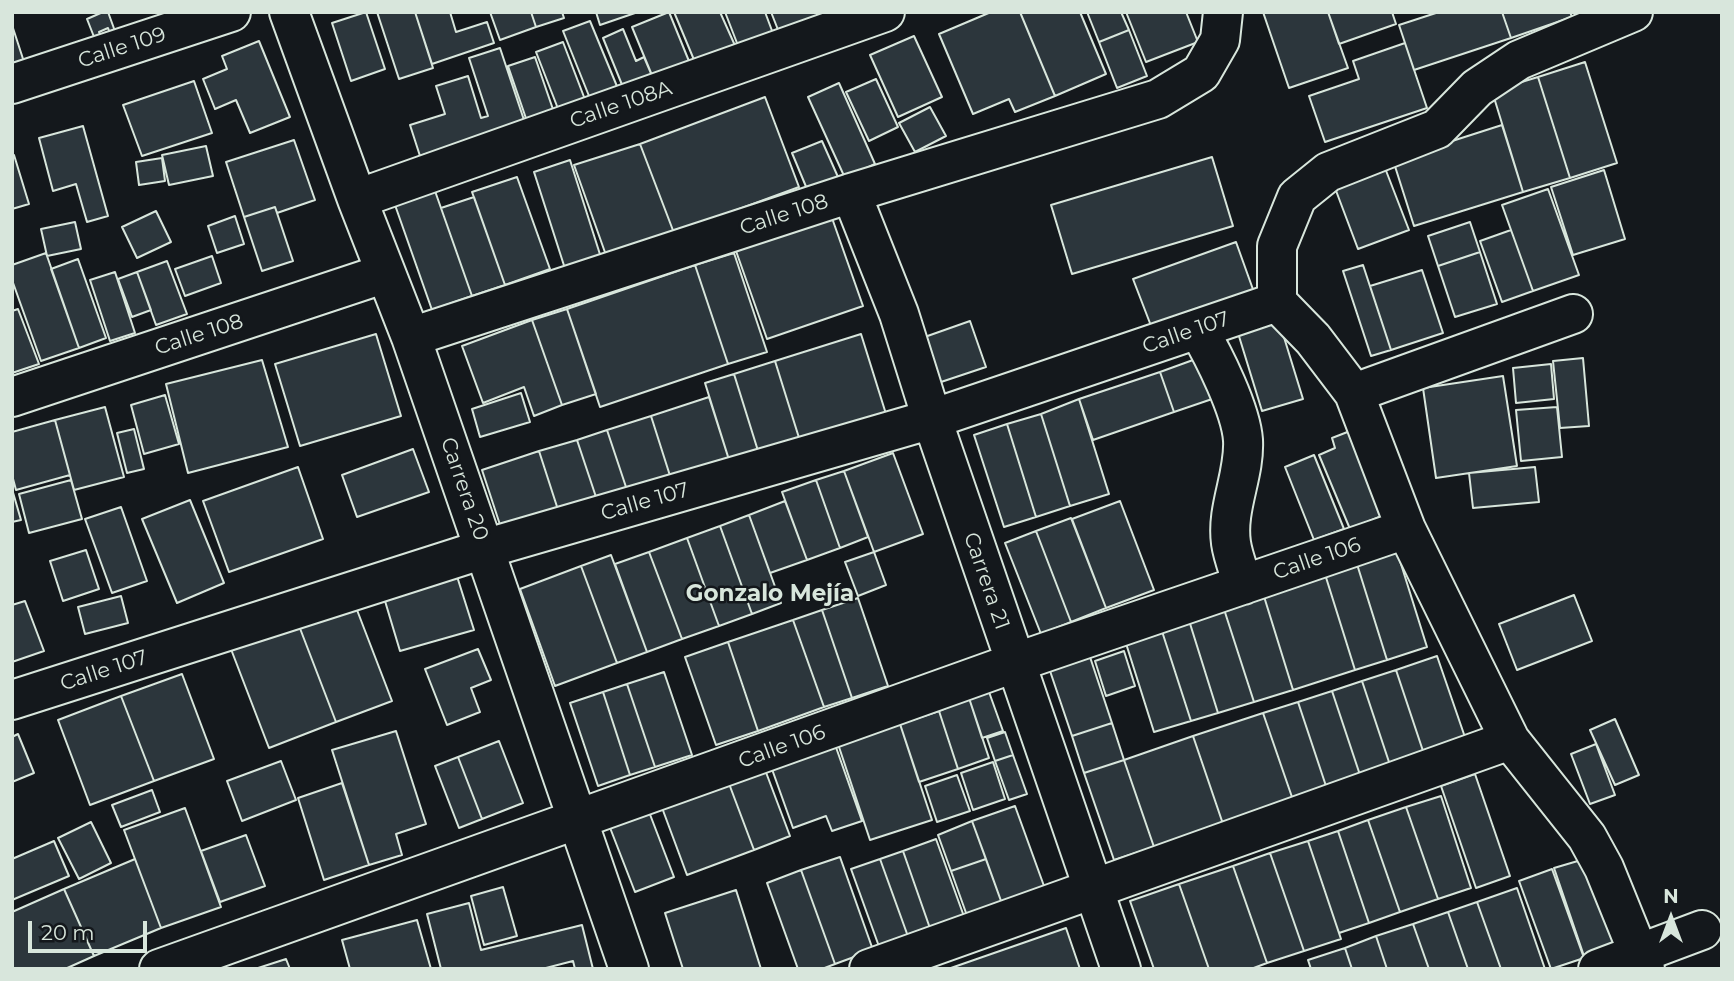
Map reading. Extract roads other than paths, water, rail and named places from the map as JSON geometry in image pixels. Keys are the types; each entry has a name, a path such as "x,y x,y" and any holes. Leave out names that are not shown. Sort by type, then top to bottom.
{"street":[{"name":"Calle 109","path":"12,84 231,12"},
{"name":"Carrera 20","path":"289,12 411,337 629,969"},
{"name":"Calle 108A","path":"357,199 885,12"},
{"name":"Calle 108","path":"411,337 851,193 1158,99 1201,73 1220,40 1223,12"},
{"path":"1633,12 1520,60 1477,88 1437,129 1328,172 1297,197 1278,246 1277,302 1313,339 1354,393 1406,529 1510,740 1587,837 1604,868 1641,962"},
{"name":"Carrera 21","path":"851,193 899,314 1014,663 1121,969"},
{"name":"Calle 108","path":"12,397 386,273"},
{"name":"Calle 107","path":"12,700 484,549 932,419 1277,302"},
{"path":"1354,393 1573,314"},
{"path":"1198,329 1213,354 1243,438 1231,523 1231,543 1243,585"},
{"name":"Calle 106","path":"159,969 1014,663 1406,529"},
{"path":"869,969 1510,740"},
{"path":"1598,969 1641,962 1702,930"}],"district":[{"name":"Gonzalo Mejía","path":"770,594"}]}
